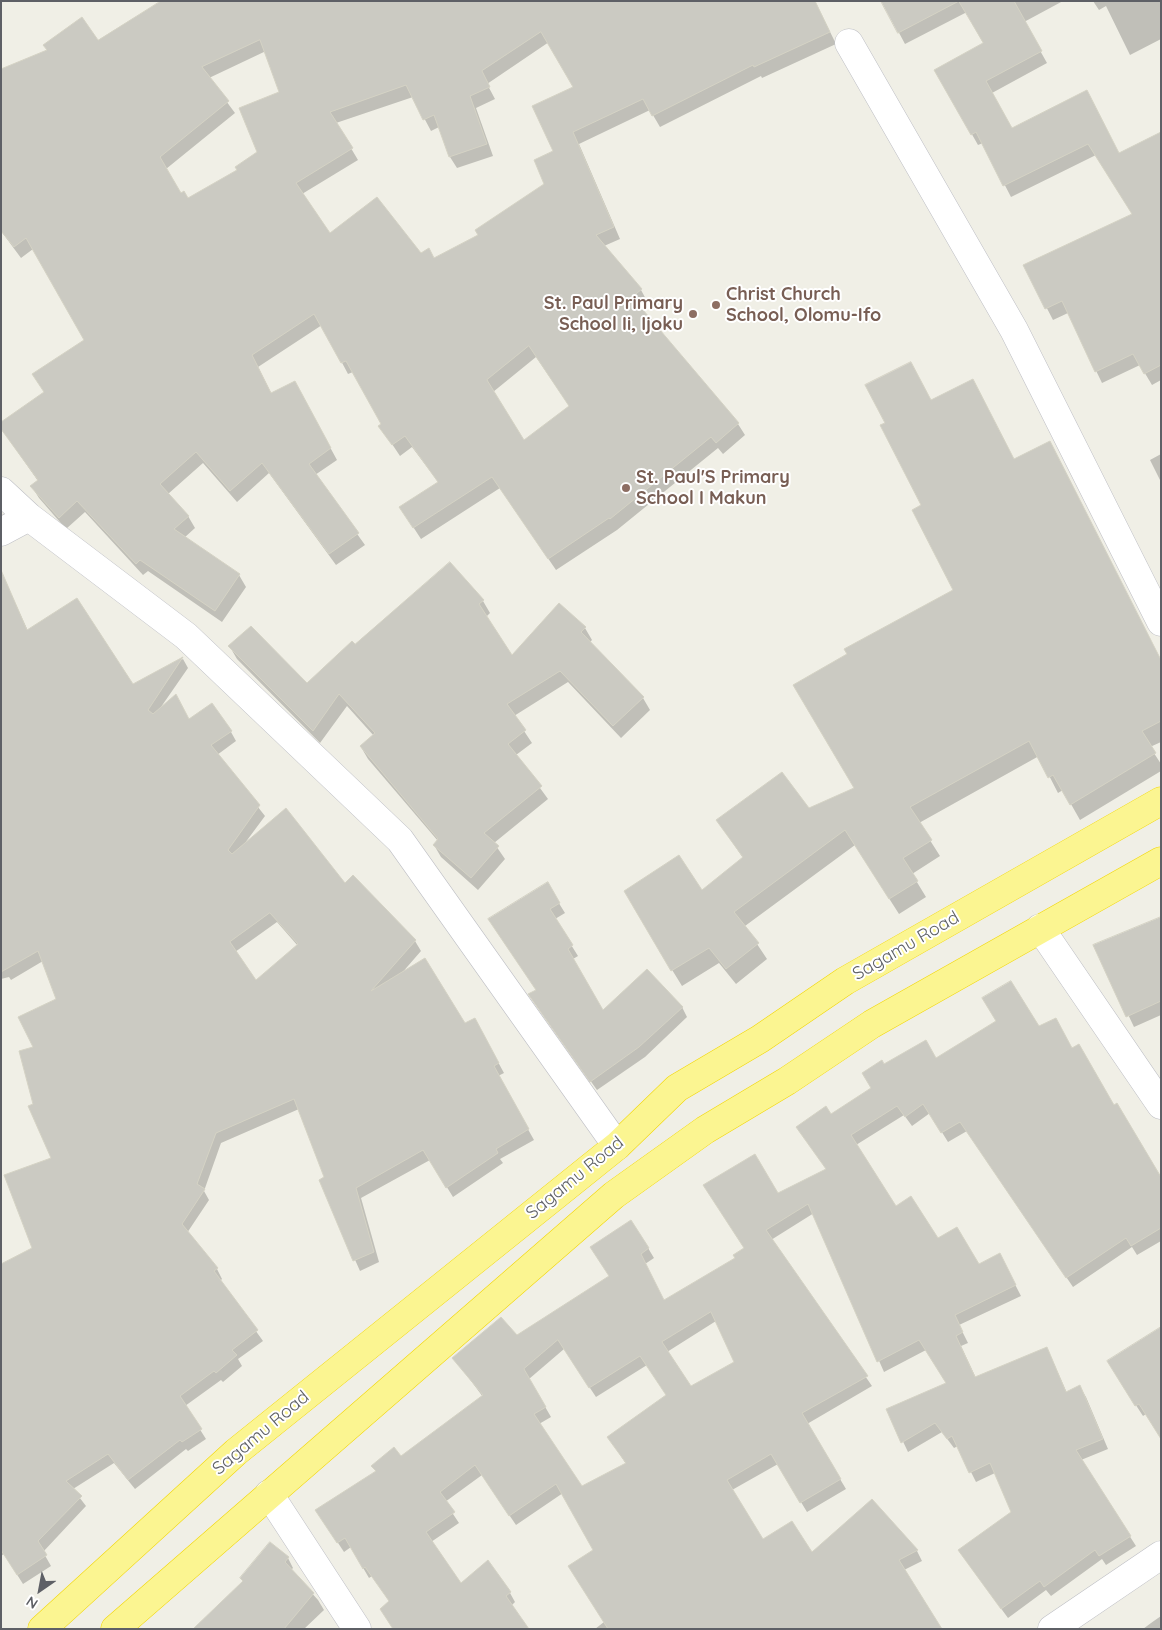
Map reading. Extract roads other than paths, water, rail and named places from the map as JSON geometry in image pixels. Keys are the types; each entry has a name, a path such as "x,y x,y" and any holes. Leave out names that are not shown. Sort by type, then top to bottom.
{"highway":[{"name":"Sagamu Road","path":"42,1629 236,1452 617,1146 677,1088 760,1039 845,981 1161,801"},
{"path":"115,1629 614,1195 705,1130 787,1081 872,1024 1161,861"}],"street":[{"path":"849,43 1014,330 1161,622"},
{"path":"1,491 29,517 186,636 400,840 617,1146"},
{"path":"1,532 29,517"},
{"path":"1040,928 1161,1105"},
{"path":"269,1494 357,1629"},
{"path":"1052,1629 1161,1555"}],"place":[{"name":"Christ Church School, Olomu-Ifo","path":"716,305"},
{"name":"St. Paul Primary School Ii, Ijoku","path":"693,314"},
{"name":"St. Paul'S Primary School I Makun","path":"626,488"}]}
